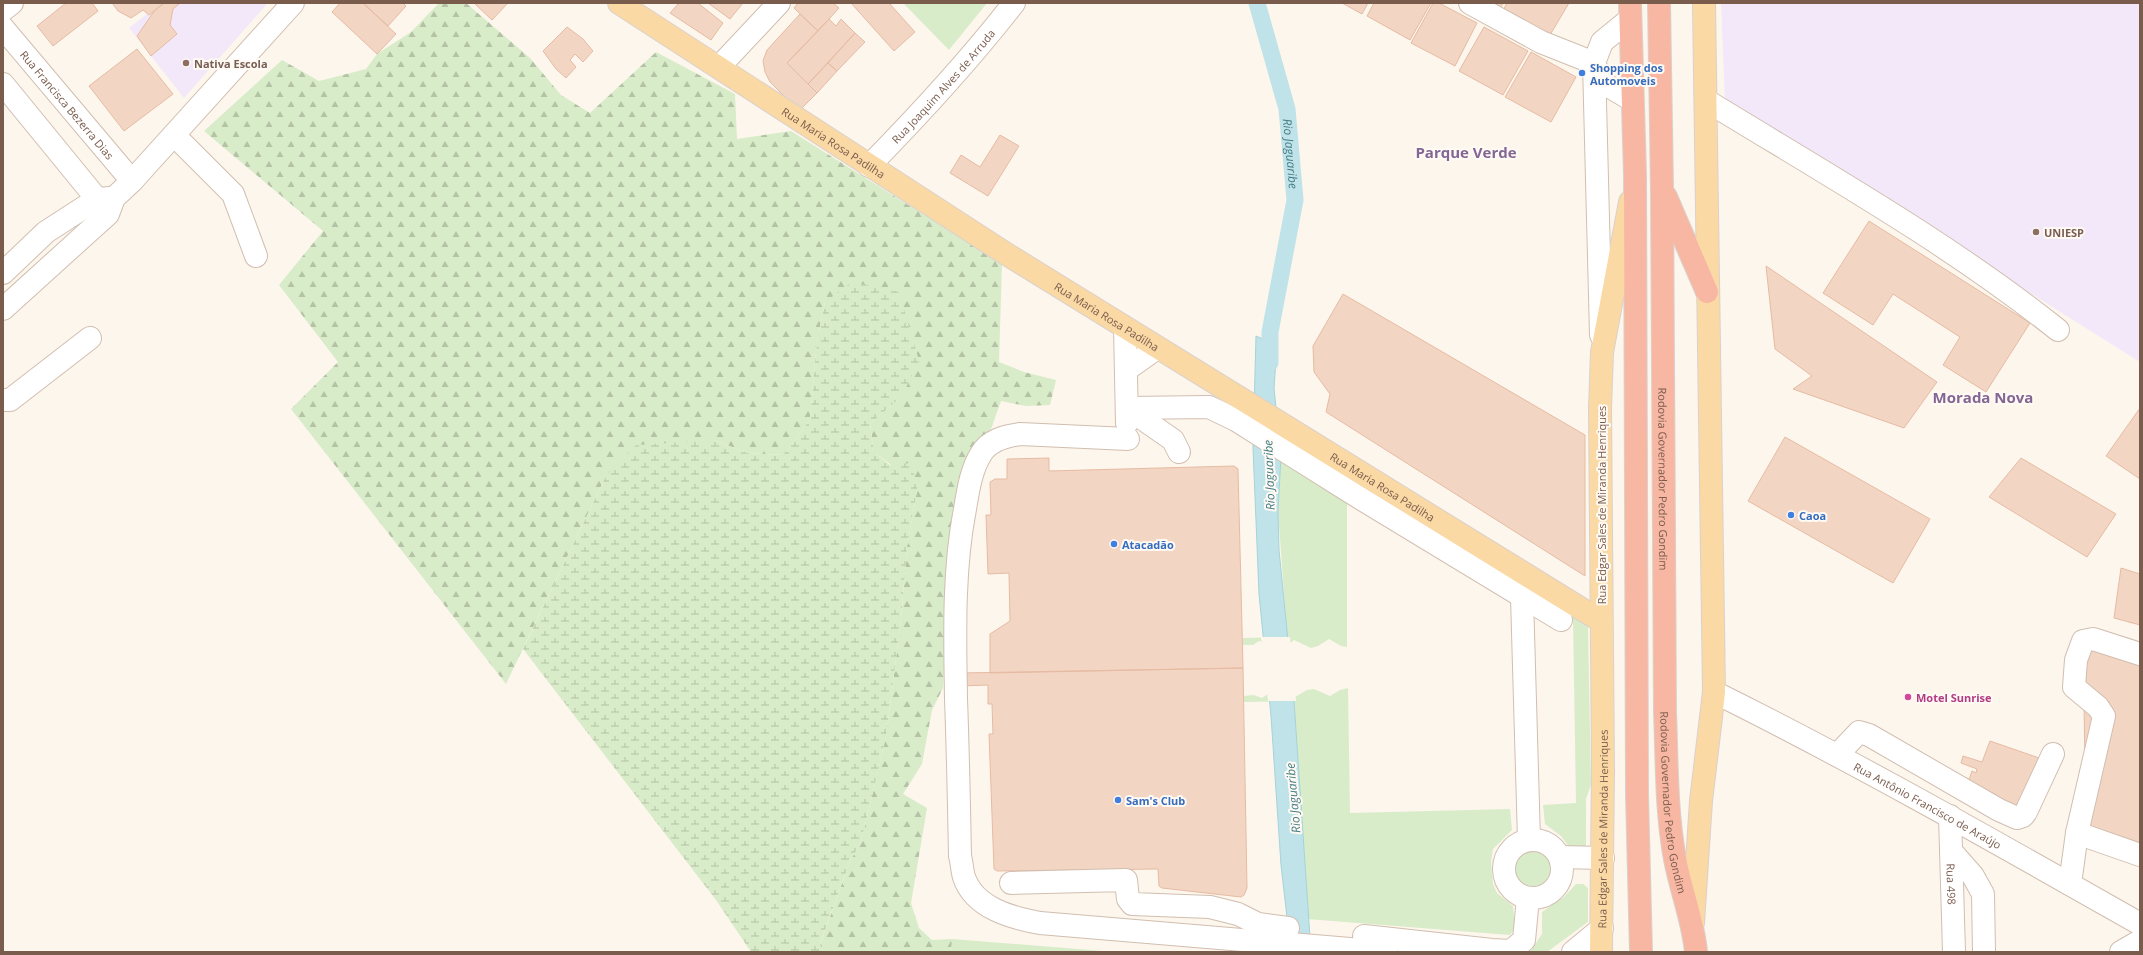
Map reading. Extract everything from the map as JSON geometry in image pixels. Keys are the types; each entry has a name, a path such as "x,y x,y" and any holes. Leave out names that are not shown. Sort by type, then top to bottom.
{"highway":[{"name":"Rodovia Governador Pedro Gondim","path":"1658,3 1662,189 1665,704 1668,796 1675,859 1694,930 1696,952"},
{"path":"1630,11 1635,174 1637,796 1642,952"},
{"path":"1662,189 1707,292"}],"main road":[{"name":"Rua Maria Rosa Padilha","path":"619,3 869,166 1125,328 1601,621"},
{"path":"1694,930 1701,801 1714,692 1707,292 1707,101 1704,3"},
{"path":"1602,352 1635,174"},
{"name":"Rua Edgar Sales de Miranda Henriques","path":"1602,352 1600,408 1603,866 1602,942"}],"street":[{"path":"3,10 12,3"},
{"path":"3,273 46,232 105,199 132,181 293,3"},
{"path":"719,67 779,3"},
{"name":"Rua Joaquim Alves de Arruda","path":"869,166 912,123 978,50 1014,3"},
{"path":"1470,3 1541,42 1594,63 1603,83 1632,100"},
{"path":"1594,63 1602,42 1630,11"},
{"name":"Rua Francisca Bezerra Dias","path":"3,28 132,181"},
{"name":"Rua Edgar Sales de Miranda Henriques","path":"1594,63 1602,352"},
{"path":"3,84 105,199 108,214 3,309"},
{"path":"1707,101 1851,188 2017,298 2058,330"},
{"path":"174,135 233,194 256,256"},
{"path":"1125,328 1128,446 1020,434 1004,436 992,443 981,453 974,470 960,534 956,596 955,656 960,856 965,879 977,897 994,909 1021,920 1040,923 1281,935 1511,951 1521,945 1524,940 1528,898"},
{"path":"3,400 10,400 90,338"},
{"path":"1126,370 1157,348"},
{"path":"1126,408 1209,407 1236,420 1282,447 1360,498 1560,620"},
{"path":"1126,408 1173,440 1179,452"},
{"path":"1522,597 1529,840"},
{"path":"2070,884 2077,833 2104,716 2098,707 2074,687 2076,660 2083,642 2093,639 2140,654"},
{"name":"Rua Antônio Francisco de Araújo","path":"1714,692 1950,816 2140,924"},
{"path":"1836,755 1859,732 1869,735 1924,768 1999,810 2017,818 2023,816 2026,812 2053,754"},
{"name":"Rua 498","path":"1950,816 1954,952"},
{"path":"2077,833 2140,855"},
{"path":"1529,840 1539,840 1548,843 1562,863 1560,882 1552,892 1541,898 1528,898 1517,894 1508,885 1504,874 1504,863 1509,852 1518,844 1529,840"},
{"path":"1951,851 1973,876 1983,894 1984,952"},
{"path":"1562,863 1603,866"},
{"path":"1011,883 1126,880 1128,899 1132,904 1210,907 1238,914 1281,935"},
{"path":"1314,938 1386,952"},
{"path":"2121,952 2140,941"},
{"path":"1573,952 1602,942"}],"shaded area":[{"name":"Nativa Escola","path":"161,3 268,3 184,98 129,28"},
{"name":"UNIESP","path":"1721,3 2140,3 2140,362 1725,102"}],"green space":[{"path":"439,3 466,3 530,58 561,95 590,113 656,52 735,94 737,139 791,131 1002,264 999,362 1024,372 1056,380 1050,405 1026,406 1001,401 986,443 947,610 943,688 932,710 922,764 903,794 927,808 911,903 919,928 932,940 952,939 951,952 824,952 820,945 850,861 861,842 886,737 901,619 907,547 918,485 874,452 870,424 902,396 825,302 817,341 810,419 784,455 747,453 714,440 606,476 506,684 291,409 338,362 279,285 323,231 204,131 282,60 319,81 366,69 377,54 411,32"},
{"path":"903,3 987,3 949,50"},
{"path":"852,282 899,292 919,361 902,396 870,424 874,452 890,465 910,463 918,485 907,547 901,619 886,737 861,842 850,861 820,944 824,952 751,952 716,900 523,649 606,476 636,445 714,440 747,453 784,455 810,419 817,341 825,302"},
{"path":"1281,457 1347,494 1347,647 1341,646 1329,639 1318,646 1311,648 1294,640 1284,648 1259,641 1253,645 1243,645 1243,638 1287,637 1278,510"},
{"path":"1573,618 1588,625 1591,785 1586,799 1586,849 1569,847 1561,836 1545,824 1543,805 1576,803"},
{"path":"1348,688 1350,813 1510,809 1512,830 1493,849 1491,862 1493,884 1497,893 1513,906 1515,928 1510,935 1307,919 1294,701 1244,702 1244,696 1254,695 1262,698 1271,692 1295,697 1307,690 1314,689 1330,696 1340,690"},
{"path":"1537,850 1546,855 1550,861 1550,875 1546,881 1537,886 1529,886 1520,881 1516,875 1515,864 1520,855 1526,851"},
{"path":"1576,884 1583,884 1588,888 1588,922 1547,952 1530,952 1542,934 1542,912 1564,897"},
{"path":"952,939 1115,952 951,952"}],"water":[{"path":"1256,336 1277,345 1274,388 1281,457 1278,510 1279,550 1294,701 1311,952 1291,952 1281,865 1271,716 1259,594 1253,448"}],"pier":[{"path":"1261,637 1290,637 1296,701 1268,701"}],"building":[{"path":"66,3 92,3 98,11 53,46 37,26"},
{"path":"112,3 164,3 149,15 143,10 131,18 118,11"},
{"path":"164,3 180,3 173,9 170,25 177,34 151,56 137,36 155,10"},
{"path":"340,3 363,3 396,34 377,54 332,12"},
{"path":"363,3 403,3 406,6 388,26"},
{"path":"474,3 508,3 492,20"},
{"path":"679,3 698,3 723,23 711,40 670,13"},
{"path":"708,3 743,3 730,19"},
{"path":"798,3 833,3 839,8 818,31 794,8"},
{"path":"851,3 889,3 915,32 894,51"},
{"path":"1342,3 1368,3 1362,14"},
{"path":"1374,3 1431,3 1410,40 1367,16"},
{"path":"1433,3 1439,3 1477,23 1455,66 1411,43"},
{"path":"1480,3 1503,3 1498,13"},
{"path":"1507,3 1569,3 1547,40 1501,14"},
{"path":"800,14 818,31 787,63 817,93 799,111 770,82 765,72 763,61 767,50"},
{"path":"829,19 836,26 841,19 855,33 808,84 787,63"},
{"path":"567,27 583,39 593,51 583,62 575,54 570,60 576,67 566,78 556,69 543,51"},
{"path":"1484,27 1528,51 1503,95 1459,71"},
{"path":"855,33 865,42 837,71 828,63"},
{"path":"137,49 173,94 124,131 89,86"},
{"path":"1531,52 1576,77 1551,122 1505,97"},
{"path":"828,63 837,71 817,93 808,84"},
{"path":"1000,135 1019,146 988,196 950,173 961,155 980,167"},
{"path":"1869,221 2030,323 1986,392 1943,365 1960,337 1893,294 1873,325 1823,293"},
{"path":"1766,266 1937,382 1904,428 1793,389 1812,376 1775,349"},
{"path":"1343,294 1585,435 1585,576 1326,412 1330,394 1314,372 1313,346"},
{"path":"2140,408 2140,479 2106,456"},
{"path":"1785,437 1930,519 1893,583 1748,501"},
{"name":"Atacadão","path":"1049,458 1049,471 1234,466 1238,469 1243,668 990,673 990,634 1010,621 1009,573 988,574 986,515 991,515 990,482 995,479 1007,479 1007,459"},
{"path":"2021,458 2116,514 2087,557 1989,497"},
{"path":"2121,568 2140,574 2140,625 2114,618"},
{"path":"2083,641 2140,661 2140,844 2086,827"},
{"name":"Sam's Club","path":"1243,668 1247,888 1244,895 1241,897 1162,888 1159,886 1158,869 997,871 994,869 989,734 993,734 992,704 988,704 988,685 960,686 960,673"},
{"path":"1990,741 2042,759 2023,812 1965,791 1972,771 1976,773 1977,769 1961,763 1963,756 1982,762"}],"waterway":[{"name":"Rio Jaguaribe","path":"1257,3 1287,109 1295,200 1270,332 1270,363"}],"place":[{"name":"Nativa Escola","path":"186,63"},
{"name":"Shopping dos Automoveis","path":"1582,73"},
{"name":"UNIESP","path":"2036,232"},
{"name":"Caoa","path":"1791,515"},
{"name":"Atacadão","path":"1114,544"},
{"name":"Motel Sunrise","path":"1908,697"},
{"name":"Sam's Club","path":"1118,800"}],"district":[{"name":"Parque Verde","path":"1466,152"},
{"name":"Morada Nova","path":"1983,397"}]}
